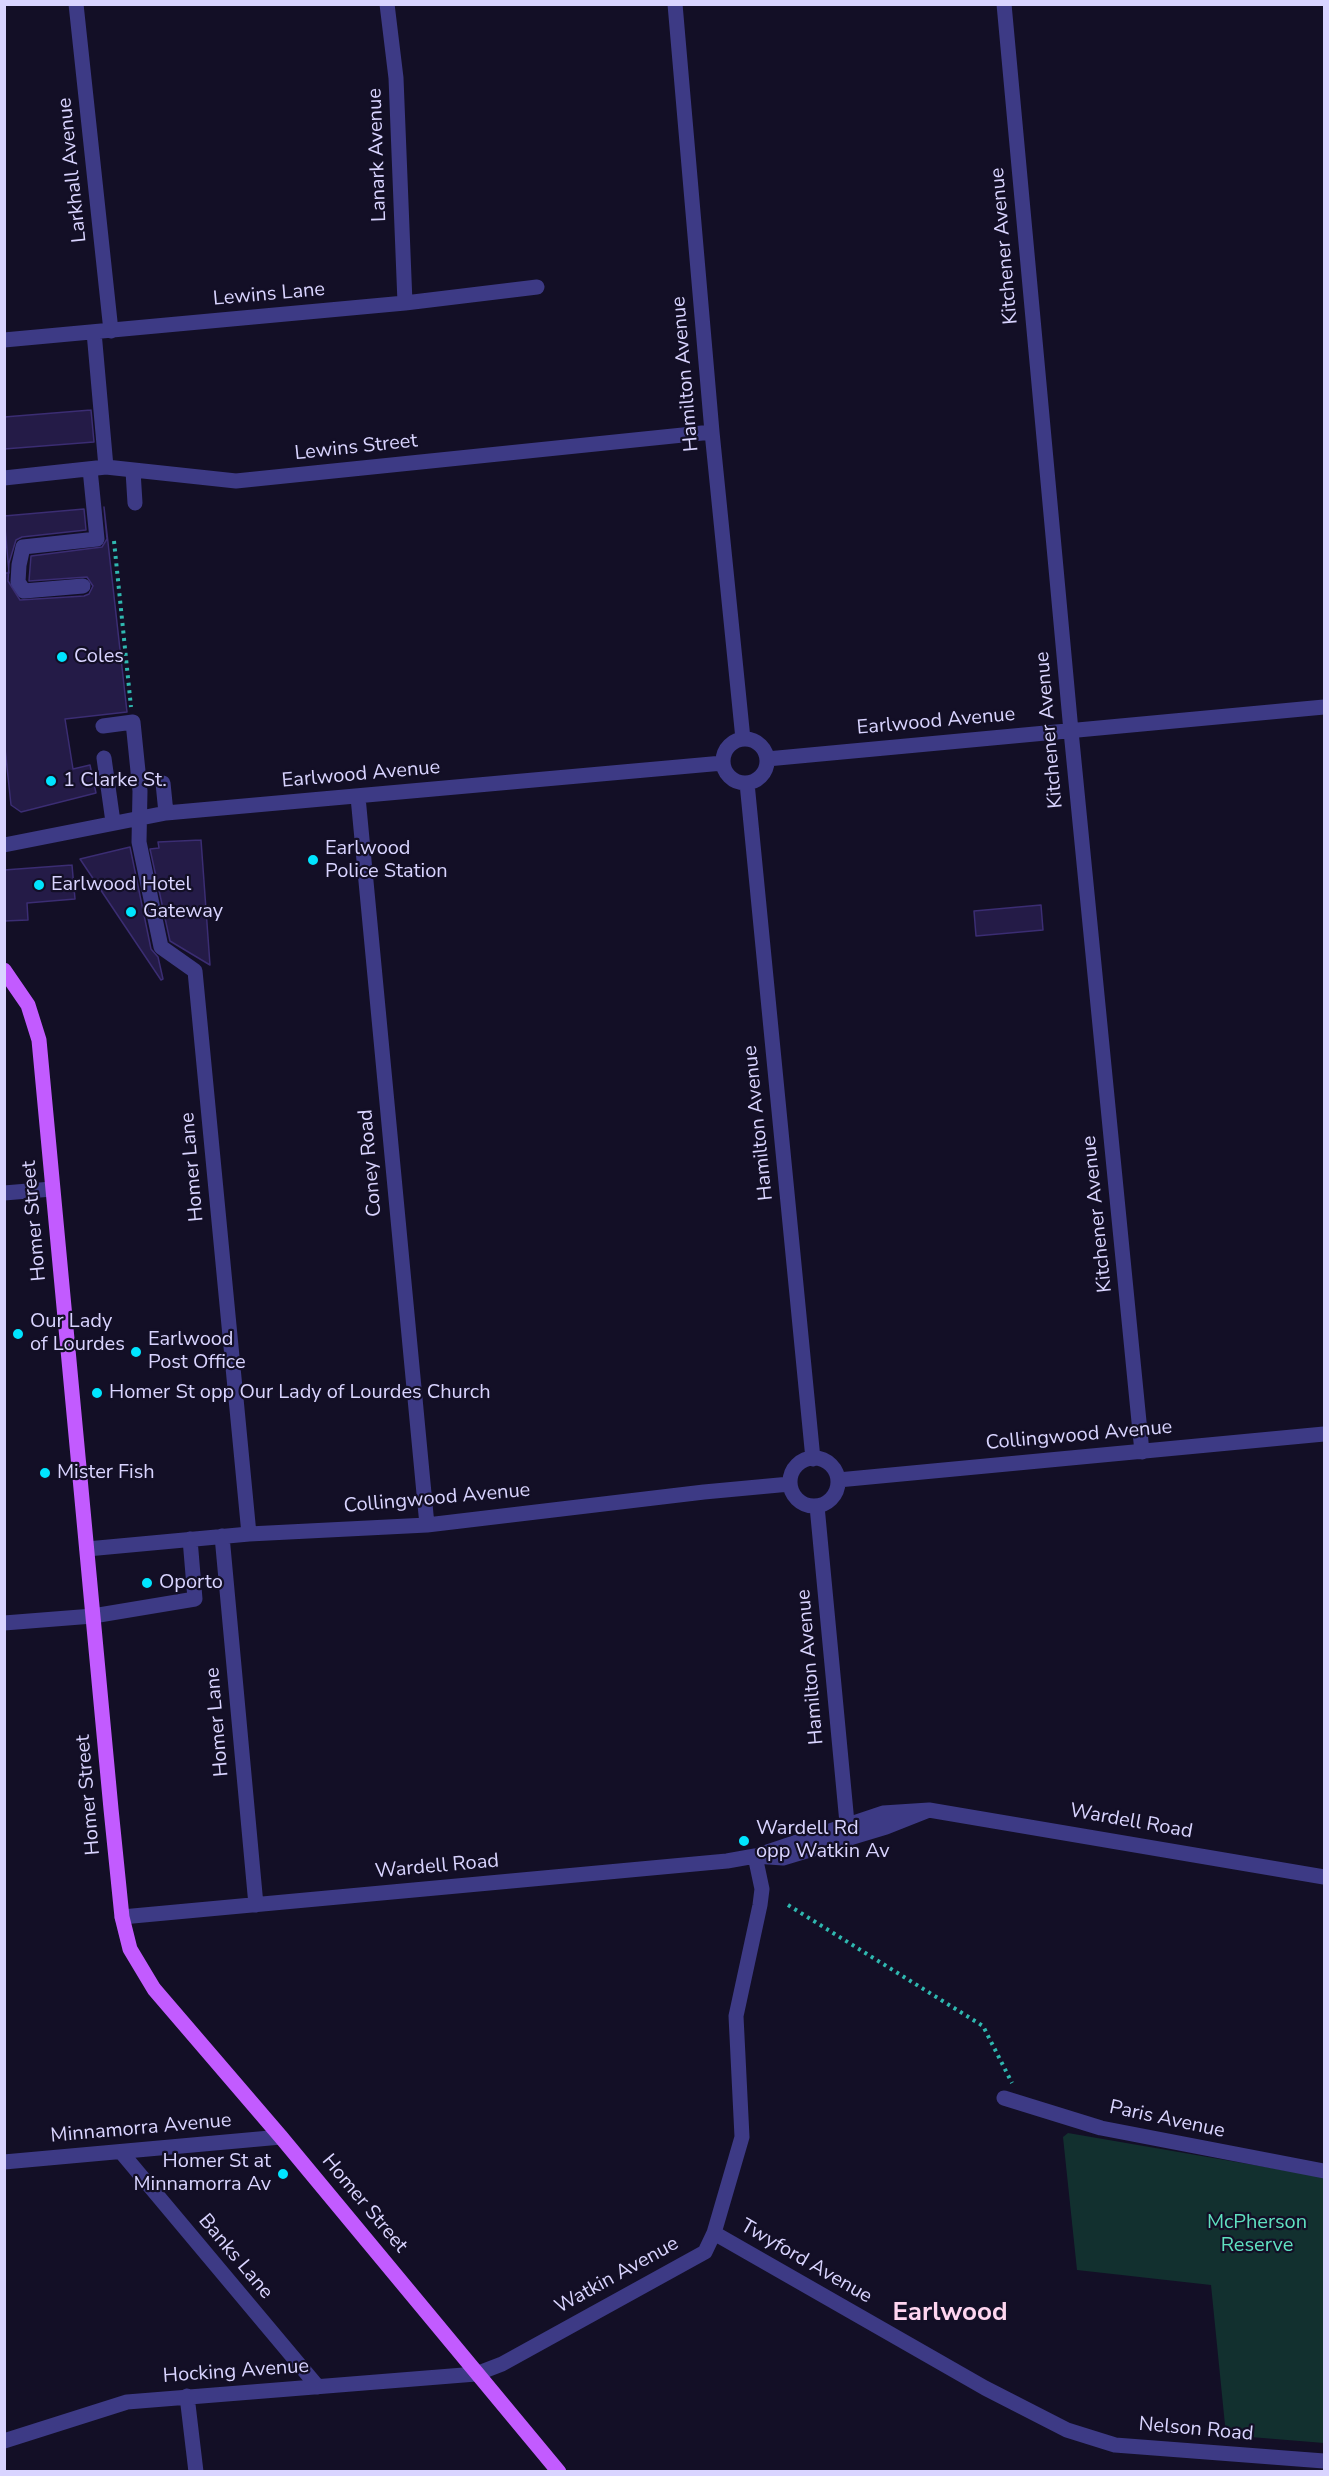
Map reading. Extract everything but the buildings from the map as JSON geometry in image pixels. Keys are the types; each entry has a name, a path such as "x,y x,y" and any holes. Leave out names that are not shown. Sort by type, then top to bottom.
{"main road":[{"name":"Homer Street","path":"4,970 23,995 36,1029 122,1917 130,1949 154,1989 281,2137 559,2472"}],"street":[{"name":"Larkhall Avenue","path":"76,4 111,331"},
{"name":"Lanark Avenue","path":"387,4 396,78 405,303"},
{"name":"Hamilton Avenue","path":"675,4 712,432 743,738"},
{"name":"Kitchener Avenue","path":"1004,4 1071,731 1142,1452"},
{"name":"Lewins Lane","path":"4,340 405,303 537,287"},
{"path":"83,586 24,591 18,582 23,547 97,540 98,468 94,332"},
{"name":"Lewins Street","path":"4,478 98,468 236,481 712,432"},
{"path":"133,471 135,502"},
{"name":"Earlwood Avenue","path":"767,759 1324,707"},
{"path":"103,726 133,722"},
{"name":"Homer Lane","path":"133,722 140,816 139,842 161,947 195,971 249,1534"},
{"path":"743,738 762,746 767,759 764,773 754,782 740,783 729,776 723,763 726,750 743,738"},
{"path":"104,758 114,822"},
{"name":"Earlwood Avenue","path":"4,845 140,816 166,813 723,763"},
{"path":"163,783 166,813"},
{"name":"Hamilton Avenue","path":"747,783 813,1459"},
{"name":"Coney Road","path":"358,796 426,1525"},
{"path":"4,1193 52,1189"},
{"name":"Collingwood Avenue","path":"838,1480 1324,1434"},
{"path":"813,1459 827,1462 838,1480 838,1487 830,1500 817,1506 802,1503 796,1498 790,1484 794,1469 805,1460 813,1459"},
{"name":"Collingwood Avenue","path":"87,1549 249,1534 426,1525 790,1484"},
{"name":"Hamilton Avenue","path":"817,1506 847,1823"},
{"name":"Homer Lane","path":"222,1536 256,1905"},
{"path":"4,1623 93,1616 195,1599 190,1539"},
{"name":"Wardell Road","path":"755,1856 783,1858 886,1827 929,1810"},
{"name":"Wardell Road","path":"122,1917 727,1861 755,1856 847,1823 883,1813 929,1810 1324,1877"},
{"name":"Watkin Avenue","path":"476,2374 502,2364 705,2252 714,2233 742,2137 736,2016 762,1889 755,1856"},
{"name":"Paris Avenue","path":"1004,2098 1101,2128 1324,2171"},
{"name":"Minnamorra Avenue","path":"4,2162 281,2137"},
{"name":"Banks Lane","path":"121,2152 318,2387"},
{"name":"Twyford Avenue","path":"714,2233 985,2388 1067,2430"},
{"name":"Hocking Avenue","path":"4,2441 127,2402 476,2374"},
{"path":"187,2396 196,2472"},
{"name":"Nelson Road","path":"1067,2430 1115,2445 1324,2461"}],"path":[{"path":"113,535 133,722"},
{"path":"788,1905 983,2026 1011,2079"}],"green space":[{"name":"McPherson Reserve","path":"1068,2133 1324,2177 1324,2443 1226,2435 1211,2285 1077,2270 1063,2137"}],"place":[{"name":"Coles","path":"62,657"},
{"name":"1 Clarke St.","path":"51,781"},
{"name":"Earlwood Police Station","path":"313,860"},
{"name":"Earlwood Hotel","path":"39,885"},
{"name":"Gateway","path":"131,912"},
{"name":"Our Lady of Lourdes","path":"18,1334"},
{"name":"Earlwood Post Office","path":"136,1352"},
{"name":"Homer St opp Our Lady of Lourdes Church","path":"97,1393"},
{"name":"Mister Fish","path":"45,1473"},
{"name":"Oporto","path":"147,1583"},
{"name":"Wardell Rd opp Watkin Av","path":"744,1841"},
{"name":"Homer St at Minnamorra Av","path":"283,2174"}],"district":[{"name":"Earlwood","path":"950,2314"}]}
